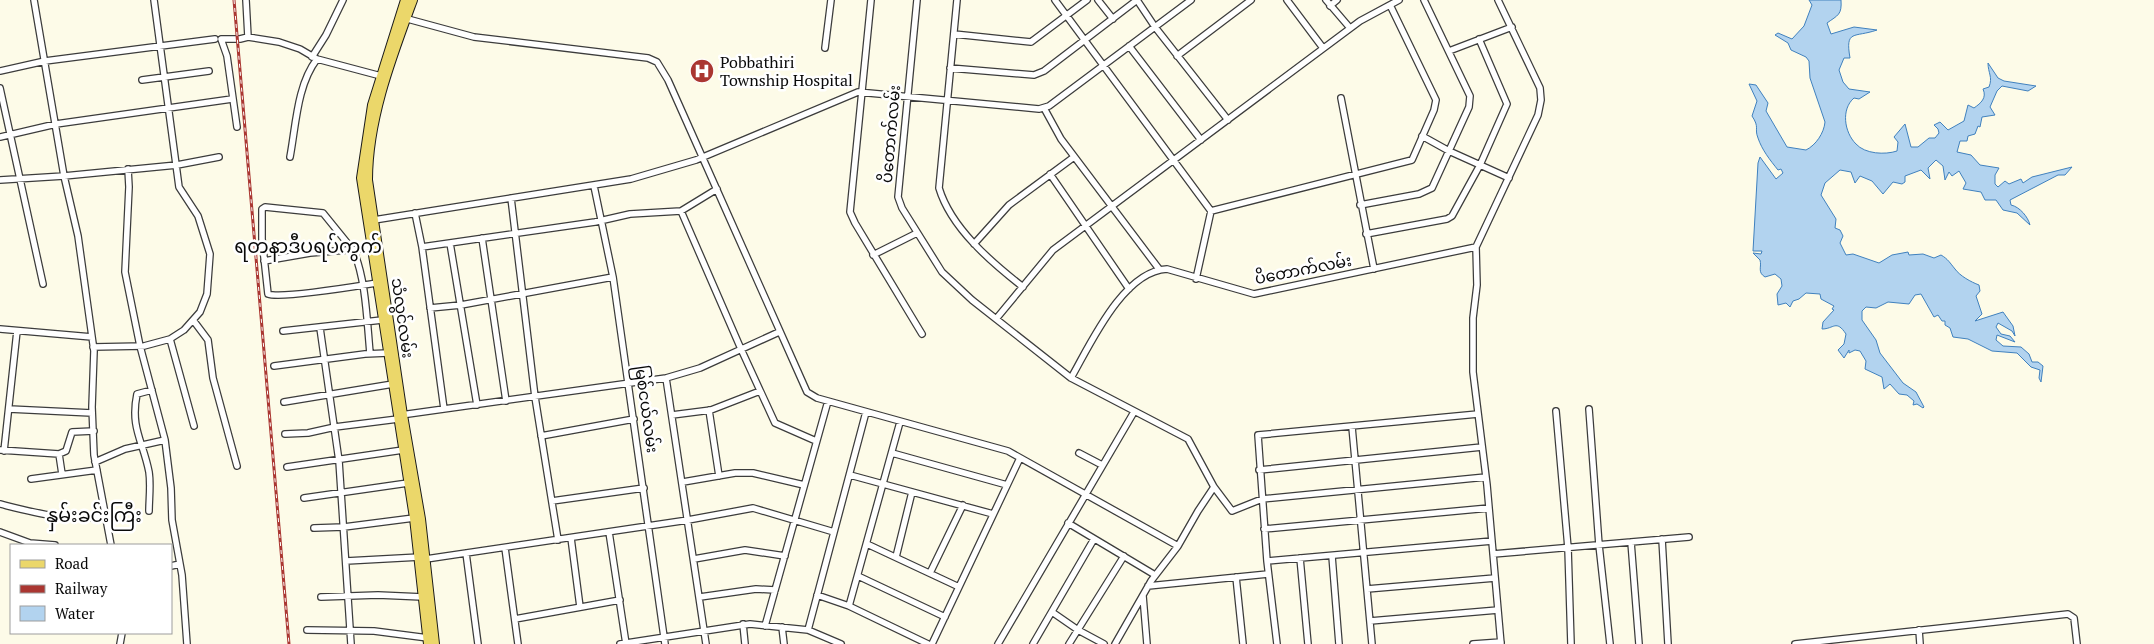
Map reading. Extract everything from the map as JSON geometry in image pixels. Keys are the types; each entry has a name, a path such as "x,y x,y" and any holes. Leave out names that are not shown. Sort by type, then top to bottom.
{"main road":[{"name":"သံလွင်လမ်း","path":"405,0 403,18 370,132 368,180 403,450 414,518 423,558 428,641"},
{"name":"သံလွင်လမ်း","path":"412,0 403,18 381,76 361,178 382,320 423,558 434,644"}],"street":[{"path":"34,0 64,176 78,236 93,346 92,413 95,462 111,544"},
{"path":"93,346 140,346 170,339 184,330 200,312 206,294 210,254 198,216 179,187 154,0"},
{"path":"246,0 248,37"},
{"path":"290,157 303,85 343,0"},
{"path":"825,48 831,0"},
{"path":"871,0 850,212 922,334"},
{"name":"ပိတောက်လမ်း","path":"917,0 898,197 917,233 942,272 996,319 1071,378 1188,439 1214,487 1232,511 1262,499"},
{"path":"957,0 939,188 943,200 974,244 993,264 1022,287"},
{"path":"1055,0 1211,211"},
{"path":"954,34 1031,42 1087,0"},
{"path":"1098,0 1113,19"},
{"path":"950,68 1034,76 1044,71 1085,41 1137,0 1155,27 1228,120"},
{"path":"374,220 631,179 702,157 858,92 1044,108 1191,0"},
{"path":"1177,56 1251,0"},
{"path":"1287,0 1323,48"},
{"path":"1326,0 1350,28"},
{"path":"1330,6 1338,0"},
{"path":"996,319 1053,250 1350,28 1399,0"},
{"path":"1360,205 1419,194 1432,188 1469,107 1470,96 1424,0"},
{"path":"1474,644 1501,643 1486,477 1473,372 1472,318 1477,285 1476,247 1538,115 1541,100 1540,88 1498,0"},
{"path":"1211,211 1412,160 1436,100 1390,5"},
{"path":"403,18 474,37 648,58 658,62 807,392 828,401 1008,451 1178,546"},
{"path":"1449,51 1512,27"},
{"path":"237,127 227,56 221,39 248,37 279,42 300,49 315,58 381,76"},
{"path":"0,71 45,61 215,39"},
{"path":"1366,234 1447,219 1452,216 1480,165 1508,104 1478,39"},
{"path":"1129,46 1201,140"},
{"path":"142,80 209,71"},
{"path":"0,88 43,284"},
{"path":"1341,98 1354,174 1374,269"},
{"path":"0,137 56,124 232,99"},
{"path":"1044,108 1061,139 1159,269 1148,274 1129,289 1108,314 1071,378"},
{"path":"1422,136 1449,151 1509,178"},
{"path":"974,244 1009,205 1074,156"},
{"path":"0,180 177,165 219,157"},
{"path":"128,169 129,187 125,272 140,346 165,440 171,488 172,520 180,564 187,644"},
{"path":"1050,174 1129,289"},
{"name":"မြစ်ငယ်လမ်း","path":"594,186 613,277 650,526 665,644"},
{"path":"422,246 595,222 600,219 681,211 716,189"},
{"path":"511,198 535,397 558,540"},
{"path":"370,354 362,285 353,250 323,213 265,207 262,209 264,260 268,294 273,296 362,285 377,283"},
{"path":"681,211 775,423 816,441"},
{"path":"1196,279 1211,211"},
{"path":"415,213 422,246 444,409"},
{"path":"874,255 917,233"},
{"path":"482,238 506,401"},
{"path":"450,243 477,405"},
{"name":"ပိတောက်လမ်း","path":"1159,269 1167,269 1196,279 1254,294 1476,247"},
{"path":"264,260 372,248"},
{"path":"430,308 461,305 613,277"},
{"path":"193,320 200,326 208,340 213,378 237,466"},
{"path":"283,331 382,320"},
{"path":"320,328 339,460 351,644"},
{"path":"0,329 92,337"},
{"path":"17,331 9,408 2,451 59,454 66,451 72,432 94,431"},
{"path":"285,434 308,433 444,409 666,378 700,368 779,332"},
{"path":"170,339 194,426"},
{"path":"274,366 388,353"},
{"path":"666,378 706,644"},
{"path":"284,402 393,384"},
{"path":"149,511 149,475 143,445 134,423 137,394 152,390"},
{"path":"672,415 709,410 760,391"},
{"path":"765,626 828,401"},
{"path":"9,408 92,413"},
{"path":"709,410 719,476"},
{"path":"1589,410 1599,545 1610,644"},
{"path":"1556,411 1568,548 1571,644"},
{"path":"808,630 866,412"},
{"path":"998,644 1134,412"},
{"path":"1277,644 1268,574 1259,470 1258,435 1478,414"},
{"path":"541,436 634,419"},
{"path":"848,606 900,422"},
{"path":"1352,427 1372,644"},
{"path":"95,462 125,450 165,440"},
{"path":"1259,470 1482,447"},
{"path":"287,467 403,450"},
{"path":"892,453 1007,485"},
{"path":"1079,453 1102,466"},
{"path":"59,454 62,474"},
{"path":"932,644 1020,458"},
{"path":"30,479 97,470"},
{"path":"683,482 753,473 804,485"},
{"path":"850,475 993,514"},
{"path":"1262,499 1486,477"},
{"path":"304,498 341,495 408,483"},
{"path":"1115,644 1148,586 1178,546 1198,510 1214,487"},
{"path":"552,501 644,488"},
{"path":"896,557 912,492"},
{"path":"0,504 58,518 83,520 105,516"},
{"path":"930,573 963,505"},
{"path":"346,561 423,558 505,548 753,508 834,532"},
{"path":"1264,529 1489,508"},
{"path":"314,528 344,527 414,518"},
{"path":"1068,523 1156,575"},
{"path":"0,532 30,542 47,544"},
{"path":"609,532 620,600 624,644 743,624 808,630 841,644"},
{"path":"1493,554 1689,537"},
{"path":"571,538 580,607"},
{"path":"1033,644 1094,539"},
{"path":"1662,539 1668,644"},
{"path":"1267,561 1492,541"},
{"path":"1631,542 1639,644"},
{"path":"867,544 959,587"},
{"path":"505,548 518,644"},
{"path":"694,558 745,550 785,556"},
{"path":"466,553 478,644"},
{"path":"1069,644 1124,556"},
{"path":"1332,556 1339,644"},
{"path":"1300,558 1308,644"},
{"path":"172,566 180,564"},
{"path":"1148,586 1268,574"},
{"path":"858,576 945,617"},
{"path":"1236,577 1244,644"},
{"path":"1367,589 1495,578"},
{"path":"700,596 756,588 775,590"},
{"path":"817,594 848,606 928,644"},
{"path":"321,597 378,595 424,597"},
{"path":"1142,596 1147,644"},
{"path":"515,619 620,600"},
{"path":"1370,622 1498,610"},
{"path":"1052,612 1078,630 1104,644"},
{"path":"1795,644 2068,614 2074,618 2077,644"},
{"path":"743,624 745,644"},
{"path":"782,627 784,644"},
{"path":"307,630 350,630 428,641"},
{"path":"1919,630 1920,644"},
{"path":"824,636 825,644"}],"water":[{"path":"1809,0 1841,0 1841,9 1838,14 1827,23 1831,34 1854,27 1877,30 1853,36 1850,39 1850,58 1844,58 1839,70 1843,82 1849,89 1870,92 1859,99 1854,98 1847,108 1846,121 1852,139 1860,147 1870,152 1887,153 1897,151 1898,142 1894,137 1905,124 1911,147 1918,147 1929,138 1935,138 1939,133 1934,125 1940,122 1948,130 1964,121 1968,105 1974,108 1979,104 1984,98 1983,89 1989,87 1988,63 1998,78 2004,81 2036,86 2028,91 2002,86 1997,91 1990,107 1995,115 1982,117 1980,127 1978,126 1975,134 1968,136 1967,141 1960,141 1957,152 1971,155 1980,165 1999,168 1995,175 1995,184 1998,187 2005,181 2009,184 2021,179 2023,183 2032,177 2072,167 2065,175 2058,175 2010,200 2011,205 2023,213 2030,225 2017,213 2003,210 1996,200 1985,200 1981,192 1963,189 1966,183 1959,171 1952,176 1949,172 1945,180 1943,166 1936,160 1928,168 1930,179 1921,170 1905,176 1905,182 1902,184 1893,182 1883,194 1872,181 1860,176 1855,183 1851,172 1840,170 1825,183 1821,195 1836,219 1835,228 1840,230 1843,236 1840,243 1846,255 1853,254 1879,263 1892,255 1908,252 1909,255 1923,254 1934,258 1941,255 1960,274 1979,285 1980,291 1976,296 1982,314 1975,321 2003,312 2013,326 2015,336 2012,331 1998,323 1996,327 2001,334 2010,336 2015,342 1997,335 1996,340 2003,346 2021,347 2029,354 2032,362 2038,362 2043,366 2041,382 2039,378 2040,370 2031,367 2017,353 1992,351 1968,339 1953,337 1950,328 1945,325 1945,321 1942,321 1938,315 1934,317 1921,294 1915,295 1909,304 1888,302 1876,308 1866,307 1862,311 1862,320 1876,340 1880,353 1903,383 1916,392 1923,408 1917,404 1913,405 1914,401 1907,395 1899,394 1890,384 1884,389 1882,377 1865,369 1866,361 1860,351 1855,350 1849,353 1849,350 1844,358 1838,350 1844,344 1846,334 1843,329 1835,326 1822,329 1823,322 1834,310 1832,309 1834,306 1821,299 1820,294 1806,293 1793,301 1790,307 1786,303 1778,305 1777,294 1782,286 1781,279 1775,274 1765,277 1760,271 1760,260 1753,253 1761,254 1762,251 1753,251 1758,163 1760,157 1776,179 1783,173 1781,169 1778,170 1764,151 1757,135 1756,123 1752,116 1757,101 1749,84 1756,85 1768,103 1766,111 1787,147 1806,150 1816,142 1825,122 1810,78 1809,61 1806,57 1791,50 1788,43 1775,35 1778,33 1792,39 1804,26 1812,5"}],"railway":[{"path":"234,0 289,644"}],"place":[{"name":"Pobbathiri Township Hospital","path":"702,71"}],"district":[{"name":"ရတနာဒီပရပ်ကွက်","path":"308,246"},
{"name":"နှမ်းခင်းကြီး","path":"94,515"}]}
